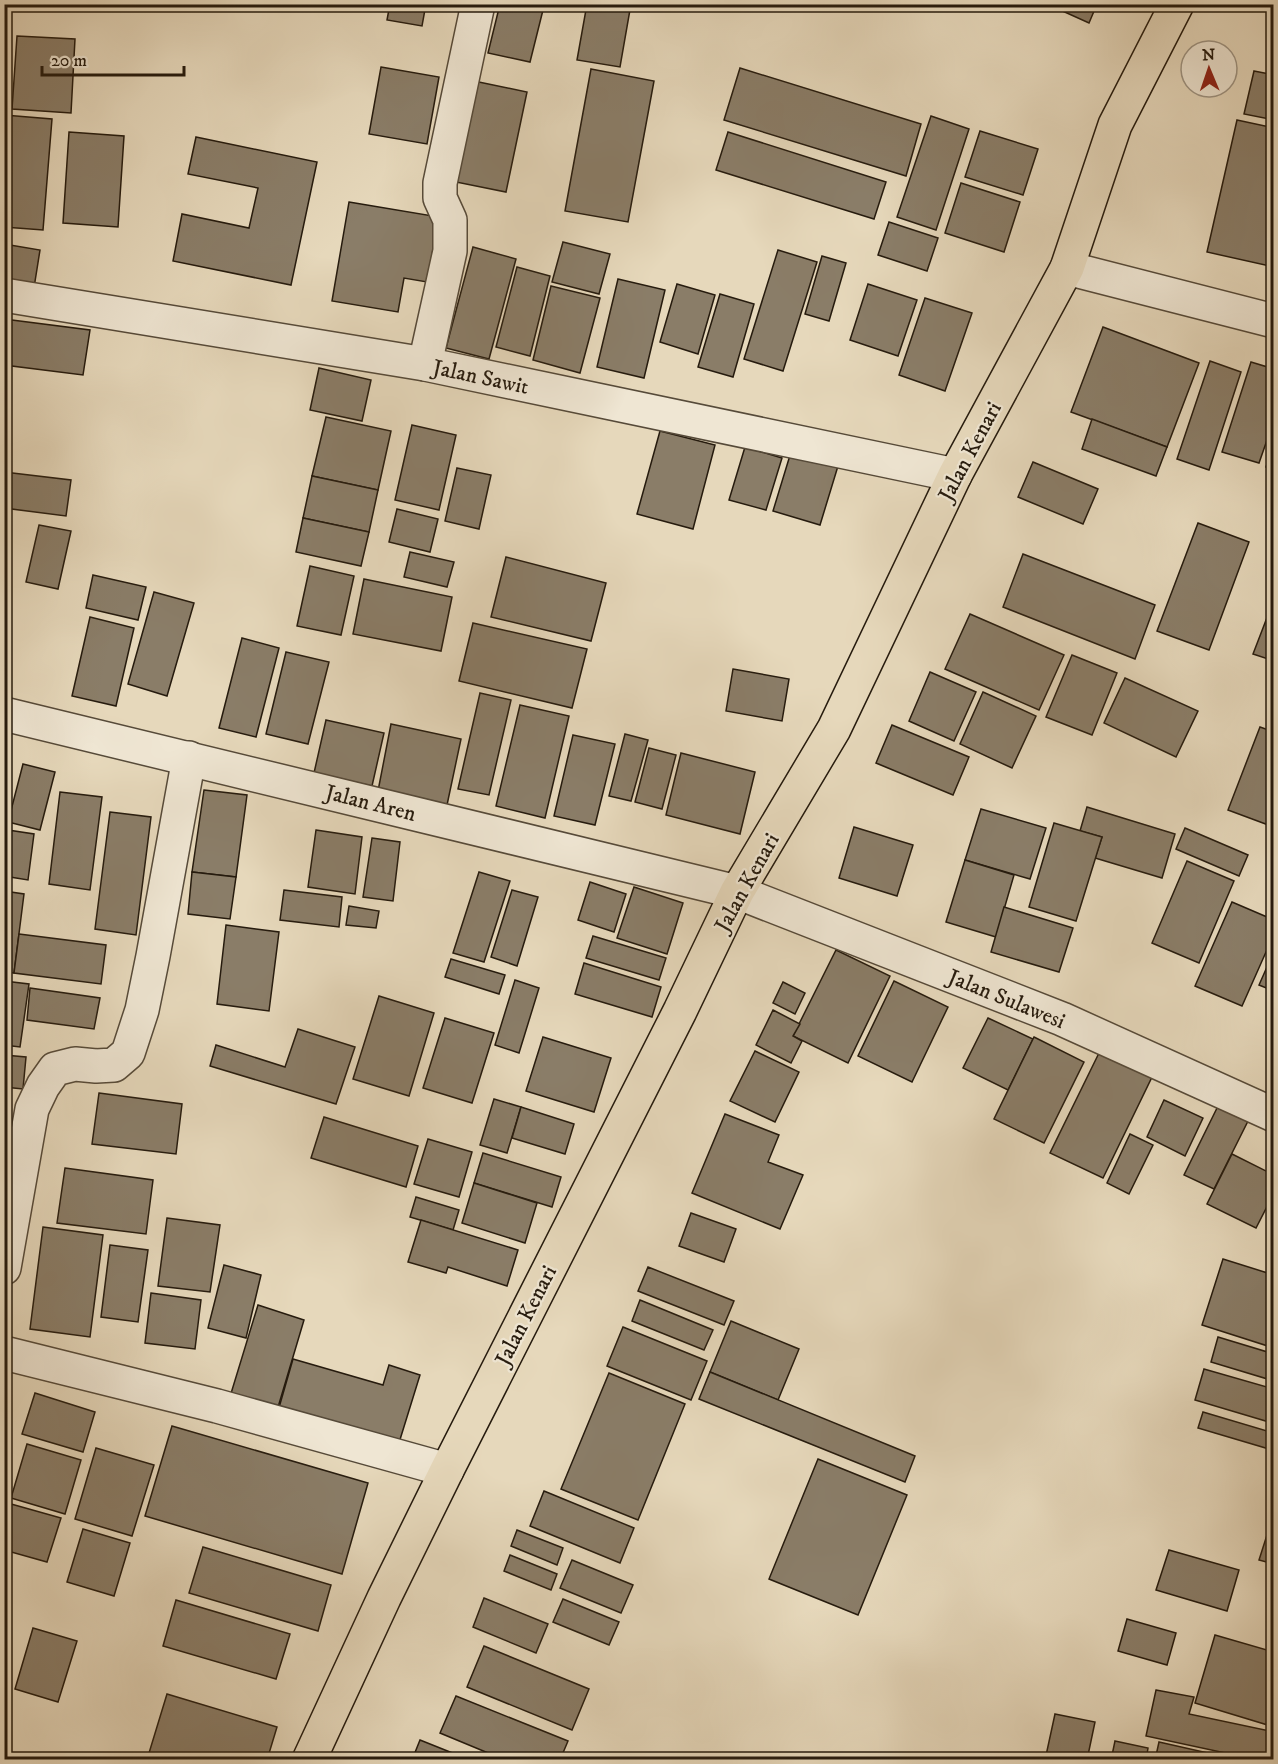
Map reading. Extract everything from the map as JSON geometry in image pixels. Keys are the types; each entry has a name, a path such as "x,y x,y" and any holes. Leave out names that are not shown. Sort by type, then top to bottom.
{"highway":[{"name":"Jalan Kenari","path":"309,1760 384,1598 447,1470 680,1011 737,892 834,729 955,475 1067,268 1115,125 1177,4"}],"street":[{"path":"425,364 450,251 450,220 440,198 440,183 478,4"},
{"path":"1067,268 1274,321"},
{"name":"Jalan Sawit","path":"4,295 425,364 955,475"},
{"name":"Jalan Aren","path":"4,714 737,892"},
{"path":"4,1268 32,1109 43,1086 55,1069 75,1064 114,1065 128,1053 142,1010 189,758"},
{"name":"Jalan Sulawesi","path":"737,892 1062,1019 1274,1114"},
{"path":"4,1353 217,1406 447,1470"}],"building":[{"path":"86,4 179,4 179,11"},
{"path":"390,4 426,4 422,26 387,20"},
{"path":"500,4 518,4 543,10 530,62 488,53"},
{"path":"587,4 631,4 620,67 577,60"},
{"path":"1047,4 1097,4 1089,23"},
{"path":"17,36 75,39 71,113 12,109"},
{"path":"381,67 439,77 427,144 369,134"},
{"path":"740,68 921,124 906,176 724,120"},
{"path":"591,69 654,81 628,222 565,211"},
{"path":"1254,71 1274,75 1274,120 1244,114"},
{"path":"474,81 527,92 506,192 451,181"},
{"path":"4,115 52,119 43,230 4,227"},
{"path":"931,116 969,129 936,230 897,217"},
{"path":"1237,120 1274,128 1274,267 1207,252"},
{"path":"980,131 1038,149 1023,195 965,177"},
{"path":"69,132 124,136 118,227 63,223"},
{"path":"728,132 886,182 874,219 716,170"},
{"path":"196,137 317,162 291,285 173,261 182,214 249,228 258,188 188,174"},
{"path":"961,183 1020,202 1004,252 945,233"},
{"path":"349,202 439,217 427,282 404,278 398,312 332,301"},
{"path":"889,222 938,238 927,271 878,255"},
{"path":"563,242 610,254 599,294 552,282"},
{"path":"4,244 40,250 33,294 4,290"},
{"path":"473,247 516,259 489,359 446,348"},
{"path":"778,250 817,262 783,371 744,359"},
{"path":"822,256 846,263 829,321 805,314"},
{"path":"517,267 550,276 530,356 496,347"},
{"path":"618,279 665,290 644,378 597,367"},
{"path":"677,284 715,295 698,354 660,342"},
{"path":"868,284 917,300 898,356 850,340"},
{"path":"551,286 600,298 580,373 533,360"},
{"path":"720,294 754,304 733,377 698,367"},
{"path":"925,298 972,313 945,391 899,375"},
{"path":"4,319 90,330 83,375 4,365"},
{"path":"1103,327 1199,363 1167,447 1071,412"},
{"path":"1210,361 1241,372 1209,470 1177,459"},
{"path":"1251,362 1274,369 1274,420 1259,463 1222,452"},
{"path":"319,368 371,380 362,421 310,410"},
{"path":"326,417 391,431 378,490 312,476"},
{"path":"1092,419 1167,447 1156,476 1082,449"},
{"path":"412,425 456,435 439,510 395,500"},
{"path":"660,431 715,445 693,529 637,514"},
{"path":"1274,442 1274,469 1266,467"},
{"path":"745,447 782,458 766,510 729,500"},
{"path":"791,452 838,466 820,525 773,511"},
{"path":"1033,462 1098,489 1083,524 1018,497"},
{"path":"457,468 491,475 479,529 445,521"},
{"path":"4,472 71,480 66,516 4,508"},
{"path":"312,476 378,490 369,532 303,518"},
{"path":"397,509 438,519 430,552 389,542"},
{"path":"303,518 369,532 361,566 296,552"},
{"path":"1198,523 1249,542 1209,650 1157,631"},
{"path":"39,525 71,531 58,589 26,582"},
{"path":"410,552 454,562 447,587 404,577"},
{"path":"1023,554 1155,605 1135,659 1003,607"},
{"path":"506,557 606,583 591,641 491,617"},
{"path":"310,566 354,576 341,635 297,626"},
{"path":"93,575 146,587 138,620 86,608"},
{"path":"364,579 452,597 441,651 353,634"},
{"path":"154,592 194,603 167,696 128,684"},
{"path":"970,614 1064,655 1039,710 945,669"},
{"path":"1268,615 1274,617 1274,661 1253,654"},
{"path":"90,617 134,628 116,706 72,696"},
{"path":"473,623 587,649 572,708 459,681"},
{"path":"242,638 279,648 256,737 219,728"},
{"path":"286,652 329,662 308,744 266,734"},
{"path":"1072,655 1117,673 1092,735 1046,717"},
{"path":"733,669 789,679 782,721 726,711"},
{"path":"930,672 976,692 954,741 909,721"},
{"path":"1125,678 1198,711 1176,757 1104,723"},
{"path":"983,692 1036,716 1012,768 960,744"},
{"path":"480,693 511,700 489,795 458,789"},
{"path":"520,705 569,716 545,818 496,806"},
{"path":"326,720 384,733 372,786 314,773"},
{"path":"391,724 461,739 447,805 378,791"},
{"path":"892,725 969,757 953,795 876,763"},
{"path":"1260,727 1274,732 1274,819 1271,826 1228,810"},
{"path":"625,734 648,740 631,801 609,796"},
{"path":"573,735 615,744 595,825 554,816"},
{"path":"649,748 676,755 662,809 635,802"},
{"path":"681,753 755,772 740,834 666,815"},
{"path":"23,764 55,772 40,830 8,822"},
{"path":"204,790 247,795 236,877 192,872"},
{"path":"60,792 102,797 90,890 49,884"},
{"path":"1087,807 1175,834 1162,878 1095,858 1102,837 1080,831"},
{"path":"981,809 1046,828 1030,879 965,860"},
{"path":"110,812 151,817 136,935 95,929"},
{"path":"1054,823 1102,837 1076,921 1029,907"},
{"path":"854,827 913,845 897,896 839,878"},
{"path":"1185,828 1248,855 1239,876 1176,849"},
{"path":"8,830 34,834 28,880 4,876"},
{"path":"316,830 362,837 355,894 308,887"},
{"path":"372,838 400,842 393,901 363,897"},
{"path":"965,860 1014,875 996,937 946,922"},
{"path":"1187,861 1234,881 1199,963 1152,943"},
{"path":"192,872 236,877 230,919 188,914"},
{"path":"479,872 510,881 484,962 453,953"},
{"path":"590,882 626,894 614,932 578,920"},
{"path":"634,887 683,903 667,954 617,938"},
{"path":"284,890 342,897 339,927 280,920"},
{"path":"512,890 538,897 517,966 491,957"},
{"path":"4,891 24,894 14,973 4,972"},
{"path":"1232,902 1274,920 1274,934 1242,1006 1195,986"},
{"path":"349,906 379,911 376,928 346,925"},
{"path":"1004,907 1073,928 1059,972 991,952"},
{"path":"226,925 279,932 269,1011 217,1004"},
{"path":"19,934 106,945 101,984 14,973"},
{"path":"593,936 666,958 659,980 586,958"},
{"path":"836,950 890,976 848,1063 793,1036"},
{"path":"1274,951 1274,991 1259,985"},
{"path":"451,959 505,975 499,994 445,977"},
{"path":"584,963 661,987 652,1017 575,994"},
{"path":"515,980 539,988 519,1053 495,1045"},
{"path":"4,981 29,984 20,1047 4,1045"},
{"path":"894,981 948,1007 912,1082 858,1056"},
{"path":"783,982 805,993 795,1014 773,1003"},
{"path":"30,988 100,998 94,1029 27,1020"},
{"path":"379,996 434,1013 409,1096 353,1079"},
{"path":"773,1010 800,1024 793,1036 802,1041 791,1063 756,1045"},
{"path":"445,1018 494,1033 472,1103 423,1088"},
{"path":"988,1018 1033,1039 1008,1090 963,1068"},
{"path":"298,1029 355,1047 336,1104 210,1066 216,1045 285,1067"},
{"path":"543,1037 611,1058 594,1112 526,1091"},
{"path":"1034,1037 1084,1062 1044,1143 994,1119"},
{"path":"755,1051 799,1072 775,1122 730,1101"},
{"path":"1100,1051 1152,1077 1103,1178 1050,1153"},
{"path":"4,1055 26,1057 23,1089 4,1087"},
{"path":"99,1093 182,1104 176,1154 92,1144"},
{"path":"494,1099 521,1107 507,1153 480,1145"},
{"path":"1164,1100 1203,1118 1185,1156 1147,1137"},
{"path":"1220,1102 1250,1117 1214,1189 1184,1175"},
{"path":"521,1107 574,1124 565,1154 512,1138"},
{"path":"725,1114 779,1135 768,1162 803,1175 780,1229 692,1193"},
{"path":"324,1117 418,1146 406,1187 311,1158"},
{"path":"1130,1134 1153,1145 1129,1194 1107,1183"},
{"path":"428,1139 472,1152 459,1197 414,1184"},
{"path":"483,1153 561,1177 552,1207 474,1183"},
{"path":"1232,1154 1274,1175 1274,1193 1256,1228 1207,1204"},
{"path":"65,1168 153,1180 146,1234 57,1223"},
{"path":"474,1183 537,1203 525,1243 462,1223"},
{"path":"416,1197 459,1210 453,1230 410,1217"},
{"path":"691,1213 736,1229 724,1262 679,1246"},
{"path":"167,1218 220,1225 210,1292 158,1286"},
{"path":"421,1220 518,1250 507,1286 448,1267 446,1273 408,1262"},
{"path":"43,1227 103,1235 90,1337 30,1329"},
{"path":"110,1245 148,1250 138,1322 101,1317"},
{"path":"1223,1259 1274,1275 1274,1348 1202,1325"},
{"path":"224,1265 261,1275 246,1338 208,1328"},
{"path":"648,1267 734,1301 724,1325 638,1291"},
{"path":"151,1293 201,1300 195,1349 145,1343"},
{"path":"640,1300 713,1330 704,1350 632,1321"},
{"path":"258,1305 304,1320 276,1414 229,1400"},
{"path":"731,1321 799,1349 778,1400 710,1372"},
{"path":"623,1327 707,1361 691,1400 607,1366"},
{"path":"1218,1337 1274,1354 1274,1381 1211,1362"},
{"path":"293,1359 383,1385 389,1365 420,1375 398,1446 278,1411"},
{"path":"1204,1369 1274,1389 1274,1405 1269,1422 1195,1400"},
{"path":"710,1372 915,1456 905,1482 699,1399"},
{"path":"609,1373 685,1404 638,1520 561,1489"},
{"path":"35,1393 95,1412 83,1452 22,1434"},
{"path":"1203,1412 1274,1433 1269,1449 1198,1428"},
{"path":"172,1426 368,1483 342,1574 145,1516"},
{"path":"27,1444 81,1460 65,1514 11,1498"},
{"path":"96,1448 154,1465 132,1536 75,1519"},
{"path":"818,1459 907,1495 858,1615 769,1579"},
{"path":"544,1491 634,1528 620,1563 530,1526"},
{"path":"4,1502 61,1518 47,1562 4,1550"},
{"path":"1274,1513 1274,1564 1259,1560"},
{"path":"83,1529 130,1543 114,1596 67,1582"},
{"path":"517,1530 563,1548 557,1565 511,1546"},
{"path":"203,1547 331,1585 318,1631 189,1593"},
{"path":"1169,1550 1239,1570 1227,1611 1156,1590"},
{"path":"510,1555 557,1574 551,1590 504,1571"},
{"path":"572,1560 633,1585 621,1613 560,1588"},
{"path":"484,1598 548,1624 536,1653 473,1627"},
{"path":"563,1599 619,1622 609,1645 553,1622"},
{"path":"176,1600 290,1634 276,1679 163,1646"},
{"path":"1127,1619 1176,1633 1167,1665 1118,1651"},
{"path":"33,1628 77,1641 58,1702 15,1689"},
{"path":"1215,1635 1274,1652 1274,1719 1271,1726 1195,1703"},
{"path":"484,1646 589,1689 572,1730 467,1687"},
{"path":"1156,1690 1194,1697 1189,1714 1274,1732 1274,1760 1258,1760 1146,1736"},
{"path":"167,1694 277,1727 267,1760 172,1760 149,1753"},
{"path":"456,1696 568,1741 560,1760 505,1760 440,1733"},
{"path":"1055,1714 1095,1722 1087,1760 1045,1760"},
{"path":"420,1740 470,1760 412,1760"},
{"path":"1115,1741 1148,1748 1146,1760 1111,1760"},
{"path":"1159,1742 1217,1755 1216,1760 1155,1760"}]}
